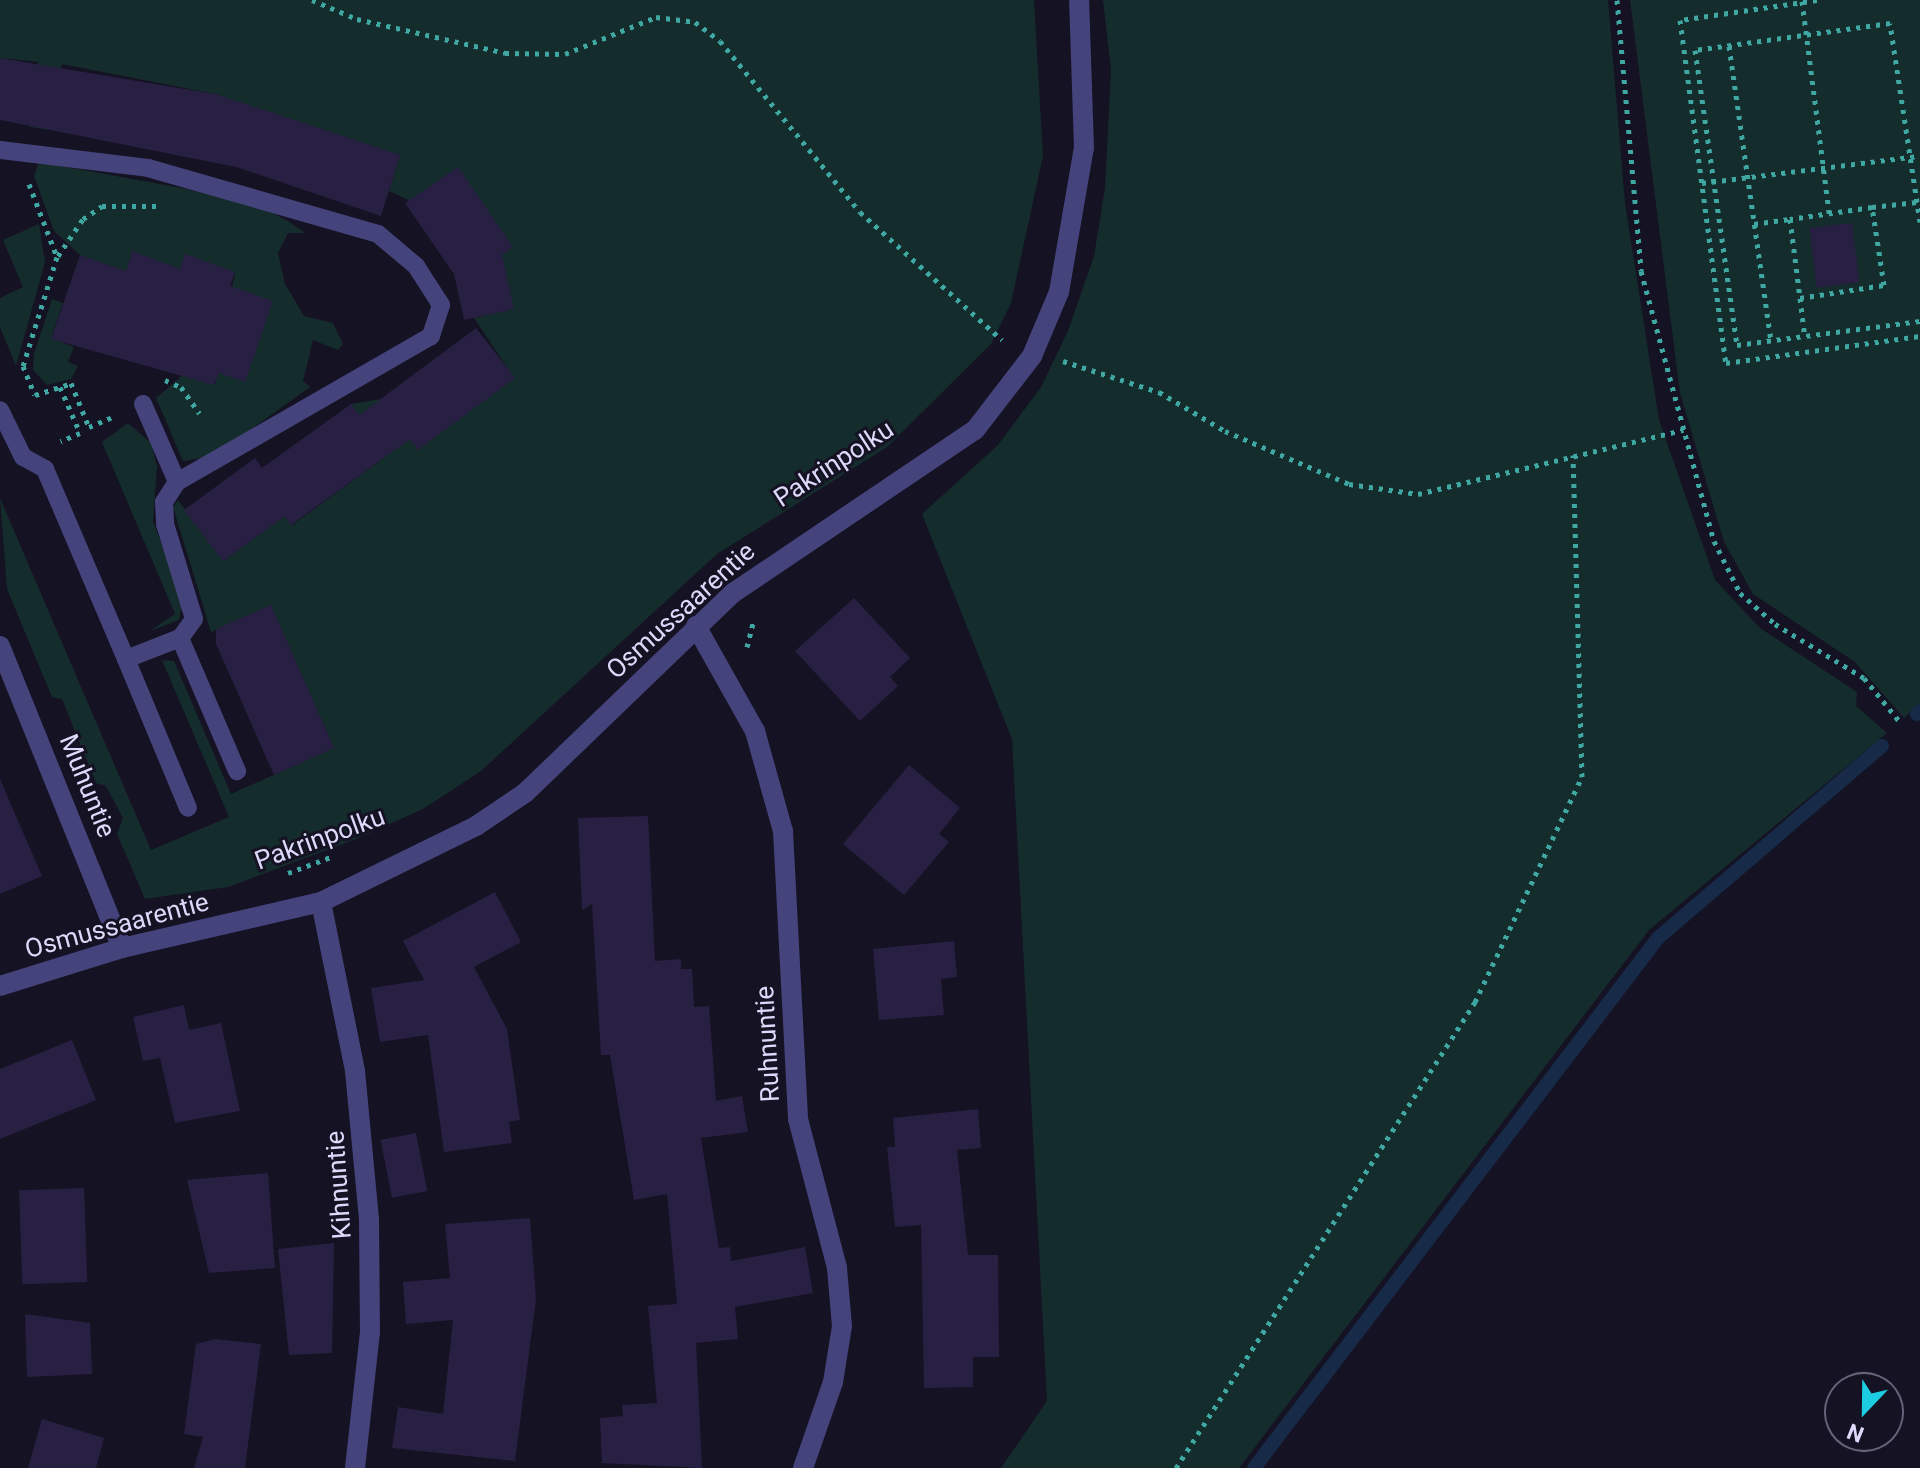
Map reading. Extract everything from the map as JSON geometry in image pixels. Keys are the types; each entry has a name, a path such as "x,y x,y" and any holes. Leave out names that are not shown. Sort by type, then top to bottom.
{"street":[{"name":"Osmussaarentie","path":"0,986 122,948 321,902 437,847 525,793 696,626 782,557 975,430 1032,356 1059,292 1078,216 1088,96 1079,0"},
{"name":"Ruhnuntie","path":"696,626 755,731 783,831 798,1119 837,1268 842,1326 833,1382 803,1468"},
{"name":"Muhuntie","path":"0,646 122,948"},
{"name":"Kihnuntie","path":"321,902 355,1071 369,1220 370,1332 355,1468"}],"lane":[{"path":"7,151 148,168 378,234 416,266 441,305 431,336 177,482 164,502 165,524 194,619 180,638 126,659"},
{"path":"143,404 177,482"},
{"path":"0,410 6,442 23,457 45,469 188,808"},
{"path":"180,638 237,771"}],"path":[{"path":"312,0 357,19 505,53 565,54 656,17 695,22 720,41 860,212 1002,341"},
{"path":"1617,0 1641,271 1714,541 1740,593 1775,624 1864,678 1900,722"},
{"path":"1817,0 1680,20 1726,363 1920,336"},
{"path":"1802,1 1829,213"},
{"path":"1920,222 1890,23 1695,50 1737,345 1920,321"},
{"path":"1729,46 1771,341"},
{"path":"7,151 57,257"},
{"path":"1702,183 1920,156"},
{"path":"1754,224 1917,202"},
{"path":"86,418 71,383 35,395 23,366 57,257 83,219 102,206 164,206"},
{"path":"1800,298 1884,285 1872,207"},
{"path":"1790,219 1805,336"},
{"path":"992,353 1009,328"},
{"path":"1032,356 1159,392 1225,431 1349,484 1418,494 1683,430"},
{"path":"60,387 75,423"},
{"path":"1176,1468 1475,1002 1582,777 1573,455"},
{"name":"Pakrinpolku","path":"273,878 344,852"}],"green space":[{"path":"0,0 1034,0 1043,156 1011,303 991,344 887,447 717,554 481,771 423,809 356,839 228,887 145,899 117,834 123,818 106,786 96,783 62,699 52,697 7,589 0,498 151,850 229,817 162,660 174,661 231,794 334,748 271,606 211,632 173,507 178,500 223,561 285,516 292,525 388,455 351,404 380,399 418,450 514,378 474,318 513,309 509,286 459,297 460,283 513,247 389,191 400,155 241,103 221,162 207,162 220,95 62,64 48,130 30,127 38,62 0,58"},
{"path":"1103,0 1608,0 1625,203 1659,420 1715,580 1760,628 1857,692 1856,706 1887,733 1649,930 1239,1468 1001,1468 1047,1401 1012,739 922,514 998,445 1041,387 1068,331 1094,256 1105,188 1111,70"},
{"path":"1630,0 1920,0 1920,703 1904,718 1855,662 1753,594 1724,542 1680,393"},
{"path":"39,162 187,189 266,209 291,223 305,233 288,233 278,253 285,284 304,316 333,323 343,344 338,350 313,340 303,381 310,387 214,456 183,461 156,398 183,375 215,385 235,272 180,269 132,252 126,271 80,255 54,231 34,176"},
{"path":"39,224 45,262 16,366 0,327 0,298 23,287 3,240"},
{"path":"52,299 63,303 51,338 74,347 68,362 78,366 71,379 47,385 33,370 34,354"},
{"path":"128,423 151,443 157,466 153,521 183,601 179,620 150,631 175,614 102,442"}],"building":[{"path":"0,58 215,94 400,155 381,216 236,167 0,120"},
{"path":"458,167 513,247 502,255 514,309 464,320 454,274 405,203"},
{"path":"1852,223 1859,283 1817,288 1809,228"},
{"path":"132,251 180,269 185,254 235,272 230,286 273,301 245,382 219,373 214,385 51,339 80,255 126,271"},
{"path":"476,328 515,378 418,450 410,439 291,525 285,516 223,561 184,510 255,458 262,468 351,404 359,415"},
{"path":"854,598 910,658 890,677 898,686 860,721 795,651"},
{"path":"271,605 334,748 274,775 216,644 216,629"},
{"path":"909,765 960,808 939,834 949,842 904,895 843,844"},
{"path":"0,779 42,876 0,894"},
{"path":"648,816 655,961 681,959 681,969 692,969 694,1007 709,1006 716,1101 742,1096 748,1132 701,1138 719,1248 730,1247 731,1261 805,1247 813,1293 735,1307 738,1339 696,1343 702,1468 602,1463 600,1418 623,1416 622,1405 657,1403 648,1306 677,1304 667,1194 634,1200 610,1055 601,1055 592,904 582,910 578,818"},
{"path":"495,892 521,942 474,967 507,1029 520,1120 509,1122 512,1143 444,1152 428,1035 380,1042 371,988 424,980 403,941"},
{"path":"954,941 957,977 941,979 944,1015 879,1020 873,949"},
{"path":"184,1005 189,1030 221,1023 240,1111 175,1123 160,1058 143,1061 133,1017"},
{"path":"72,1040 96,1100 0,1139 0,1069"},
{"path":"978,1109 981,1148 957,1150 968,1255 998,1255 999,1357 973,1357 973,1387 924,1388 921,1225 895,1227 887,1147 895,1147 893,1118"},
{"path":"416,1133 427,1191 392,1198 381,1140"},
{"path":"268,1173 275,1268 209,1273 187,1180"},
{"path":"84,1188 87,1282 22,1284 19,1190"},
{"path":"530,1218 536,1299 515,1461 392,1448 398,1407 443,1414 453,1320 406,1324 403,1282 450,1278 445,1224"},
{"path":"334,1243 332,1353 289,1355 278,1249"},
{"path":"25,1314 90,1323 92,1374 27,1377"},
{"path":"215,1339 261,1344 245,1468 194,1468 203,1437 184,1434 196,1344"},
{"path":"42,1419 104,1438 96,1468 28,1468"}],"waterway":[{"path":"1917,714 1920,711"},
{"path":"1254,1468 1658,938 1882,746"}]}
